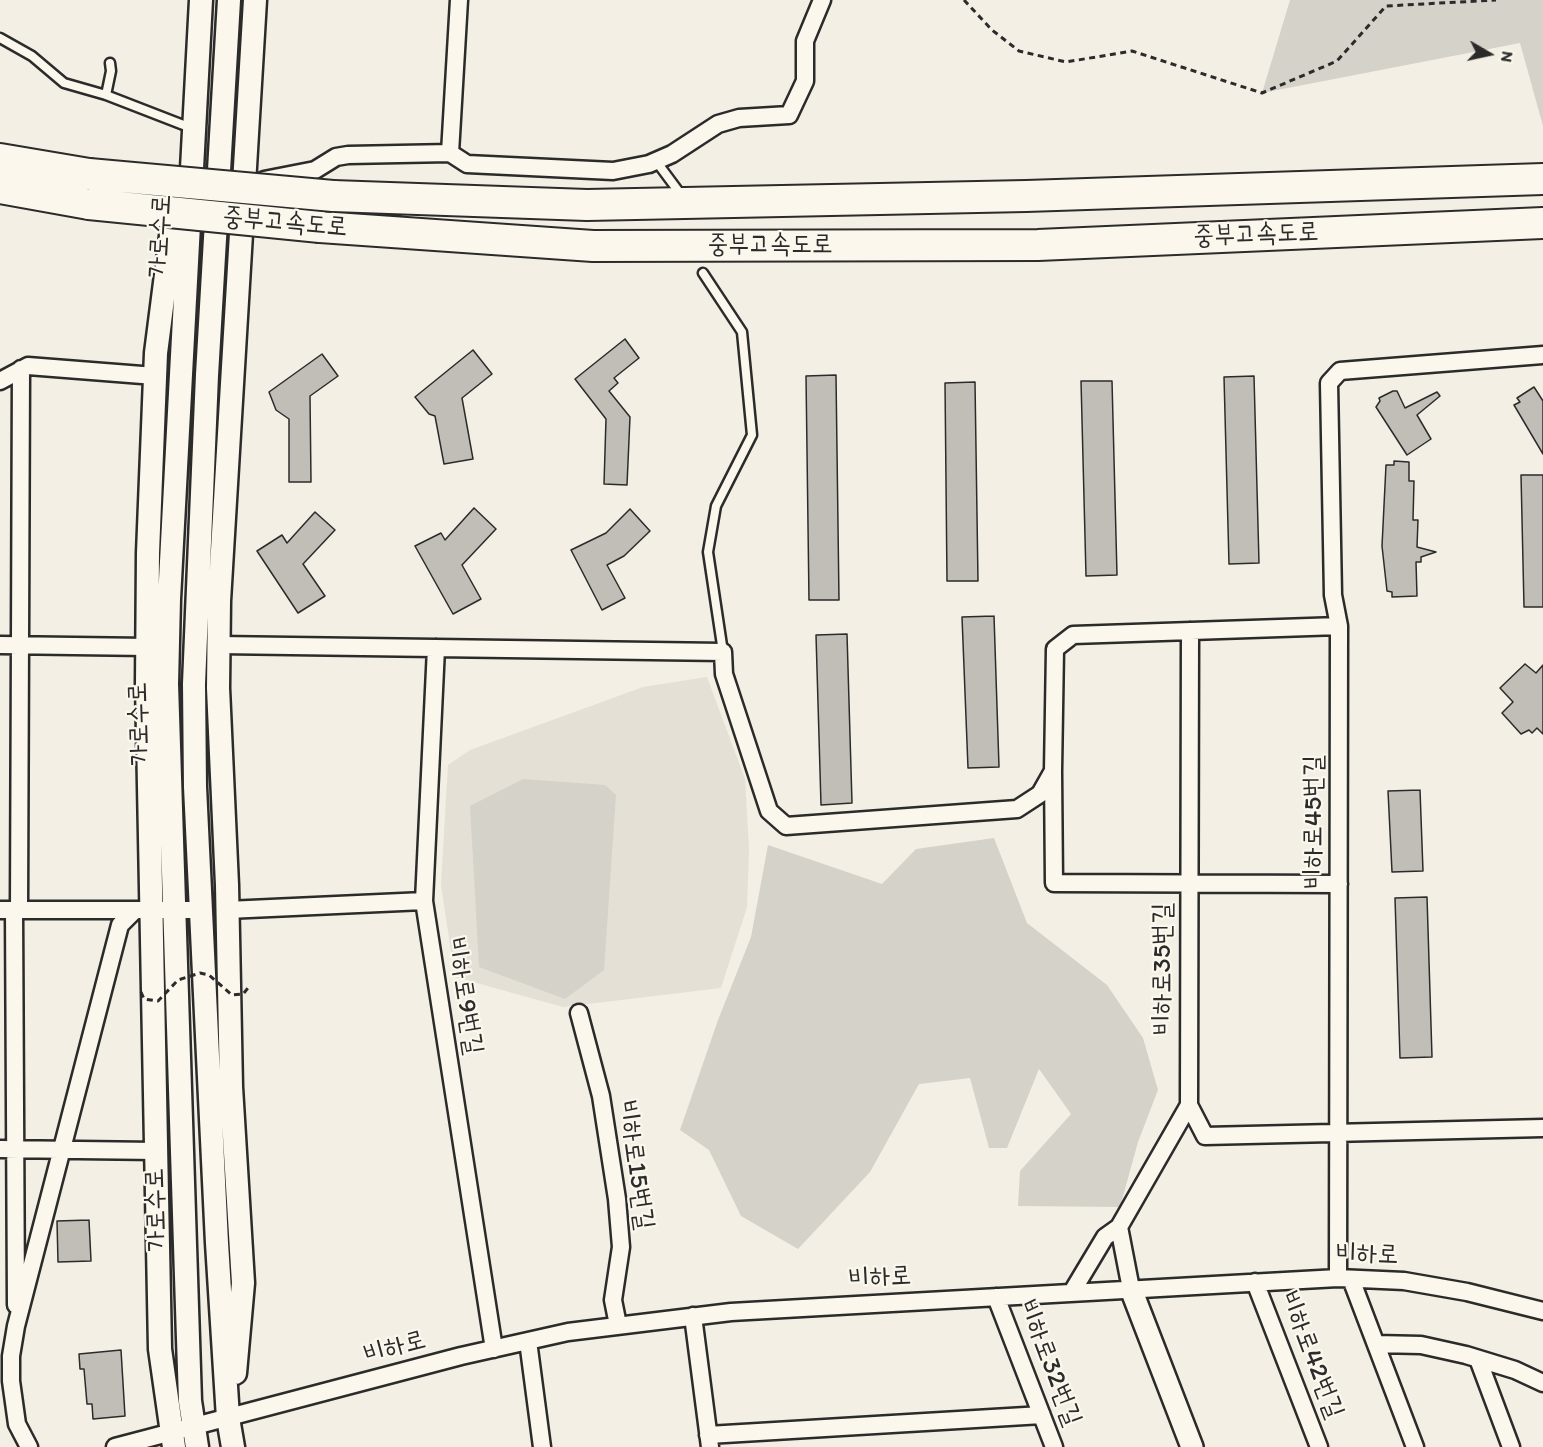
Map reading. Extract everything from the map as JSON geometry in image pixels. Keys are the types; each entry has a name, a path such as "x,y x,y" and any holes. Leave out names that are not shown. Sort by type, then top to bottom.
{"highway":[{"name":"중부고속도로","path":"0,159 89,174 333,196 587,205 1026,196 1543,179"},
{"name":"중부고속도로","path":"0,188 89,204 320,227 593,246 1038,244 1543,223"}],"main road":[{"name":"가로수로","path":"195,1437 190,1401 167,684 169,599 201,0"},
{"name":"가로수로","path":"229,0 196,599 195,775 228,1418 233,1447"},
{"name":"가로수로","path":"228,1418 240,1335 243,1283 231,1087 219,645 242,184 255,0"},
{"path":"172,1439 160,1349 157,1151 143,910 148,647 155,376 186,126 199,47"}],"street":[{"path":"450,153 459,0"},
{"path":"242,184 315,170 336,157 348,155 450,153 466,164 630,170 672,154 718,124 739,118 789,115 805,81 805,41 822,0"},
{"name":"비하로45번길","path":"1344,1278 1339,1131 1339,626 1333,595 1329,383 1340,371 1543,355"},
{"path":"0,381 28,366 155,376"},
{"path":"16,1326 8,1149 11,910 19,645 21,369"},
{"path":"1339,626 1073,635 1054,649 1053,771 1054,883 1339,884"},
{"name":"비하로35번길","path":"1072,1292 1105,1237 1119,1227 1189,1105 1190,631"},
{"path":"0,645 148,647"},
{"path":"219,645 723,652 724,674 769,811 786,826 1017,809 1040,794 1053,771"},
{"name":"비하로9번길","path":"436,648 424,901 494,1349"},
{"path":"227,910 424,901"},
{"path":"11,910 201,910"},
{"path":"29,1447 17,1424 5,1370 64,1149 120,925 143,910"},
{"name":"비하로15번길","path":"579,1012 601,1096 617,1199 621,1247 613,1300 618,1325"},
{"path":"1189,1105 1205,1136 1339,1131 1543,1128"},
{"path":"8,1149 157,1151"},
{"path":"1119,1227 1131,1289 1192,1447"},
{"path":"1344,1278 1376,1344 1415,1447"},
{"name":"비하로","path":"115,1447 195,1437 228,1418 528,1341 568,1332 693,1316 1072,1292 1344,1278 1404,1281 1467,1292 1543,1311"},
{"name":"비하로42번길","path":"1255,1282 1319,1447"},
{"name":"비하로32번길","path":"996,1297 1054,1447"},
{"path":"693,1316 709,1441 1042,1415"},
{"path":"528,1341 542,1447"},
{"path":"1376,1344 1421,1345 1515,1370 1543,1383"},
{"path":"1478,1359 1511,1447"}],"lane":[{"path":"0,38 32,56 64,83 106,95 186,126"},
{"path":"106,95 111,71 110,63"},
{"path":"656,161 680,192"},
{"path":"703,273 742,332 752,435 716,506 708,552 723,652"}],"path":[{"path":"964,0 992,30 1019,51 1066,62 1131,51 1262,93 1337,61 1386,6 1496,0"},
{"path":"141,992 144,999 158,1001 178,980 200,973 209,975 232,995 243,994 248,988"}],"shaded area":[{"path":"1290,0 1543,0 1543,126 1520,43 1262,93"},
{"path":"707,677 745,779 749,849 747,907 721,988 563,1007 455,977 441,885 448,765 470,750 643,687"},
{"path":"523,779 605,785 616,795 604,970 565,999 479,967 470,806"},
{"path":"994,838 1027,923 1107,985 1143,1038 1158,1090 1138,1142 1120,1207 1018,1206 1020,1171 1071,1114 1039,1069 1007,1148 989,1148 970,1078 919,1084 870,1172 798,1249 741,1216 709,1150 680,1130 718,1020 751,937 768,845 882,884 916,849"}],"building":[{"path":"625,339 639,358 614,378 618,383 609,391 630,417 627,485 604,484 606,419 575,379"},
{"path":"473,350 492,374 462,398 473,459 444,464 435,416 429,414 415,397"},
{"path":"322,354 338,376 310,396 311,482 289,482 289,419 276,410 269,392"},
{"path":"836,375 839,600 809,600 806,376"},
{"path":"1254,376 1259,563 1229,564 1224,377"},
{"path":"1081,381 1112,381 1117,575 1086,576"},
{"path":"975,382 978,581 947,581 945,383"},
{"path":"1534,387 1543,401 1543,454 1514,405 1520,402 1517,398"},
{"path":"1397,391 1405,408 1437,392 1440,396 1417,415 1431,439 1407,455 1376,407 1380,401 1379,398"},
{"path":"1394,461 1409,462 1409,481 1414,481 1413,520 1418,520 1417,547 1436,552 1421,557 1421,562 1416,562 1417,596 1392,597 1392,592 1387,591 1382,546 1386,465 1394,465"},
{"path":"1521,475 1543,475 1543,607 1524,607"},
{"path":"474,508 496,529 462,565 481,599 453,614 415,546 441,533 445,540"},
{"path":"630,509 650,531 624,556 607,565 625,598 602,610 571,550 606,533"},
{"path":"315,512 335,530 303,564 325,596 298,613 257,551 282,535 287,543"},
{"path":"994,616 999,767 968,768 962,617"},
{"path":"847,634 852,803 821,805 816,635"},
{"path":"1525,664 1536,673 1543,665 1543,734 1537,728 1532,733 1529,730 1521,734 1502,713 1513,702 1500,688"},
{"path":"1420,790 1423,871 1392,872 1388,791"},
{"path":"1427,897 1432,1057 1400,1058 1395,898"},
{"path":"89,1220 91,1261 58,1262 57,1221"},
{"path":"121,1350 125,1416 93,1419 92,1404 87,1404 84,1369 80,1369 79,1354"}]}
